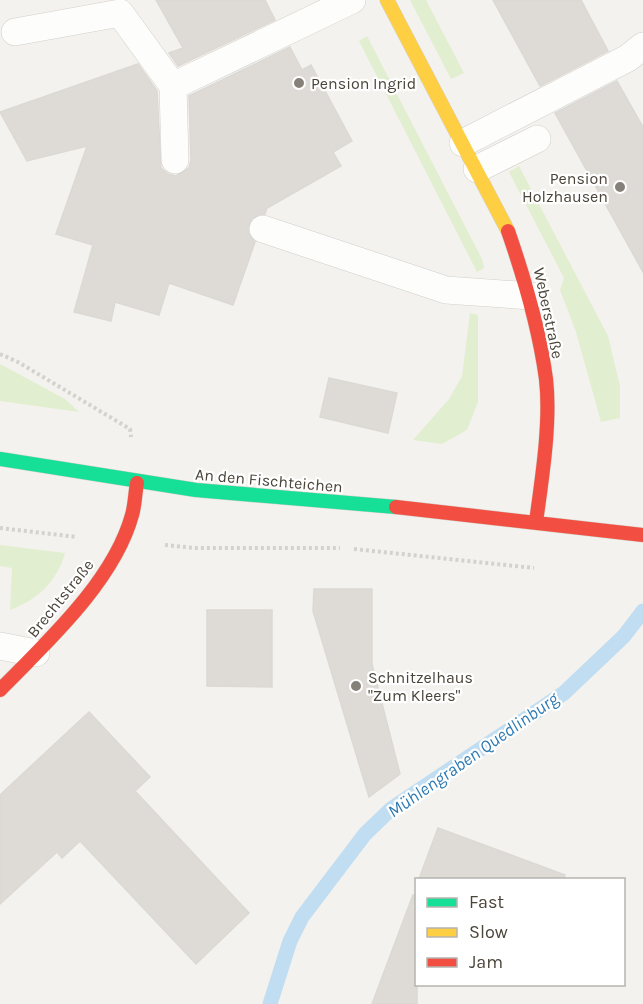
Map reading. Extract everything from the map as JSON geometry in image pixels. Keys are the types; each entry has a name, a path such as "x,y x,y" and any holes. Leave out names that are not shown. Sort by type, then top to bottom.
{"street":[{"name":"Weberstraße","path":"387,0 505,223 531,296 546,381 544,460 536,522"},
{"name":"An den Fischteichen","path":"0,459 137,483 272,499 385,506 643,535"},
{"name":"Brechtstraße","path":"0,690 92,588 121,542 131,518 137,483"}],"lane":[{"path":"172,86 352,0"},
{"path":"15,32 120,13 172,86 175,160"},
{"path":"463,143 628,58 643,46"},
{"path":"477,169 537,139"},
{"path":"263,229 446,290 531,296"},
{"path":"0,646 36,652"}],"path":[{"path":"0,354 18,362 130,429 137,483"},
{"path":"0,528 195,548 342,548 513,568"}],"green space":[{"path":"410,0 426,0 464,73 451,79"},
{"path":"367,36 482,259 484,268 477,272 359,41"},
{"path":"519,166 608,336 620,386 620,418 601,422 576,332 560,290 564,278 509,172"},
{"path":"470,313 478,315 478,402 467,430 442,444 413,440 449,399 462,376"},
{"path":"0,364 65,399 79,412 0,401"},
{"path":"0,545 65,553 57,573 45,589 29,601 10,610 12,568 0,566"}],"building":[{"path":"156,0 265,0 275,20 178,66 169,53 183,48"},
{"path":"493,0 581,0 608,51 540,86"},
{"path":"290,47 302,70 311,65 352,141 333,152 341,166 267,208 265,214 252,218 248,232 255,242 233,305 169,283 159,315 115,302 111,321 74,312 93,245 56,234 87,146 27,161 0,112 138,64 157,91 161,168 168,174 176,176 189,168 191,160 189,96"},
{"path":"617,81 643,127 643,272 555,113"},
{"path":"329,378 397,393 388,433 320,417"},
{"path":"314,589 372,589 372,664 400,774 369,797 313,611"},
{"path":"207,610 272,610 272,687 207,686"},
{"path":"89,712 150,777 135,791 249,913 196,964 80,841 62,858 57,852 0,904 0,795"},
{"path":"438,828 565,875 564,878 419,878"},
{"path":"413,895 415,896 417,1004 372,1004"}],"waterway":[{"name":"Mühlengraben Quedlinburg","path":"270,1004 290,941 302,917 365,834 391,809 564,693 624,636 643,611"}],"traffic: fast":[{"path":"0,459 196,490 396,507"}],"traffic: slow":[{"path":"387,0 508,231"}],"traffic: jam":[{"path":"508,231 531,304 546,379 547,432 536,522"},
{"path":"0,690 58,631 95,587 123,540 134,507 137,483"},
{"path":"396,507 643,535"}],"place":[{"name":"Pension Ingrid","path":"299,83"},
{"name":"Pension Holzhausen","path":"620,187"},
{"name":"Schnitzelhaus \"Zum Kleers\"","path":"356,686"}]}
